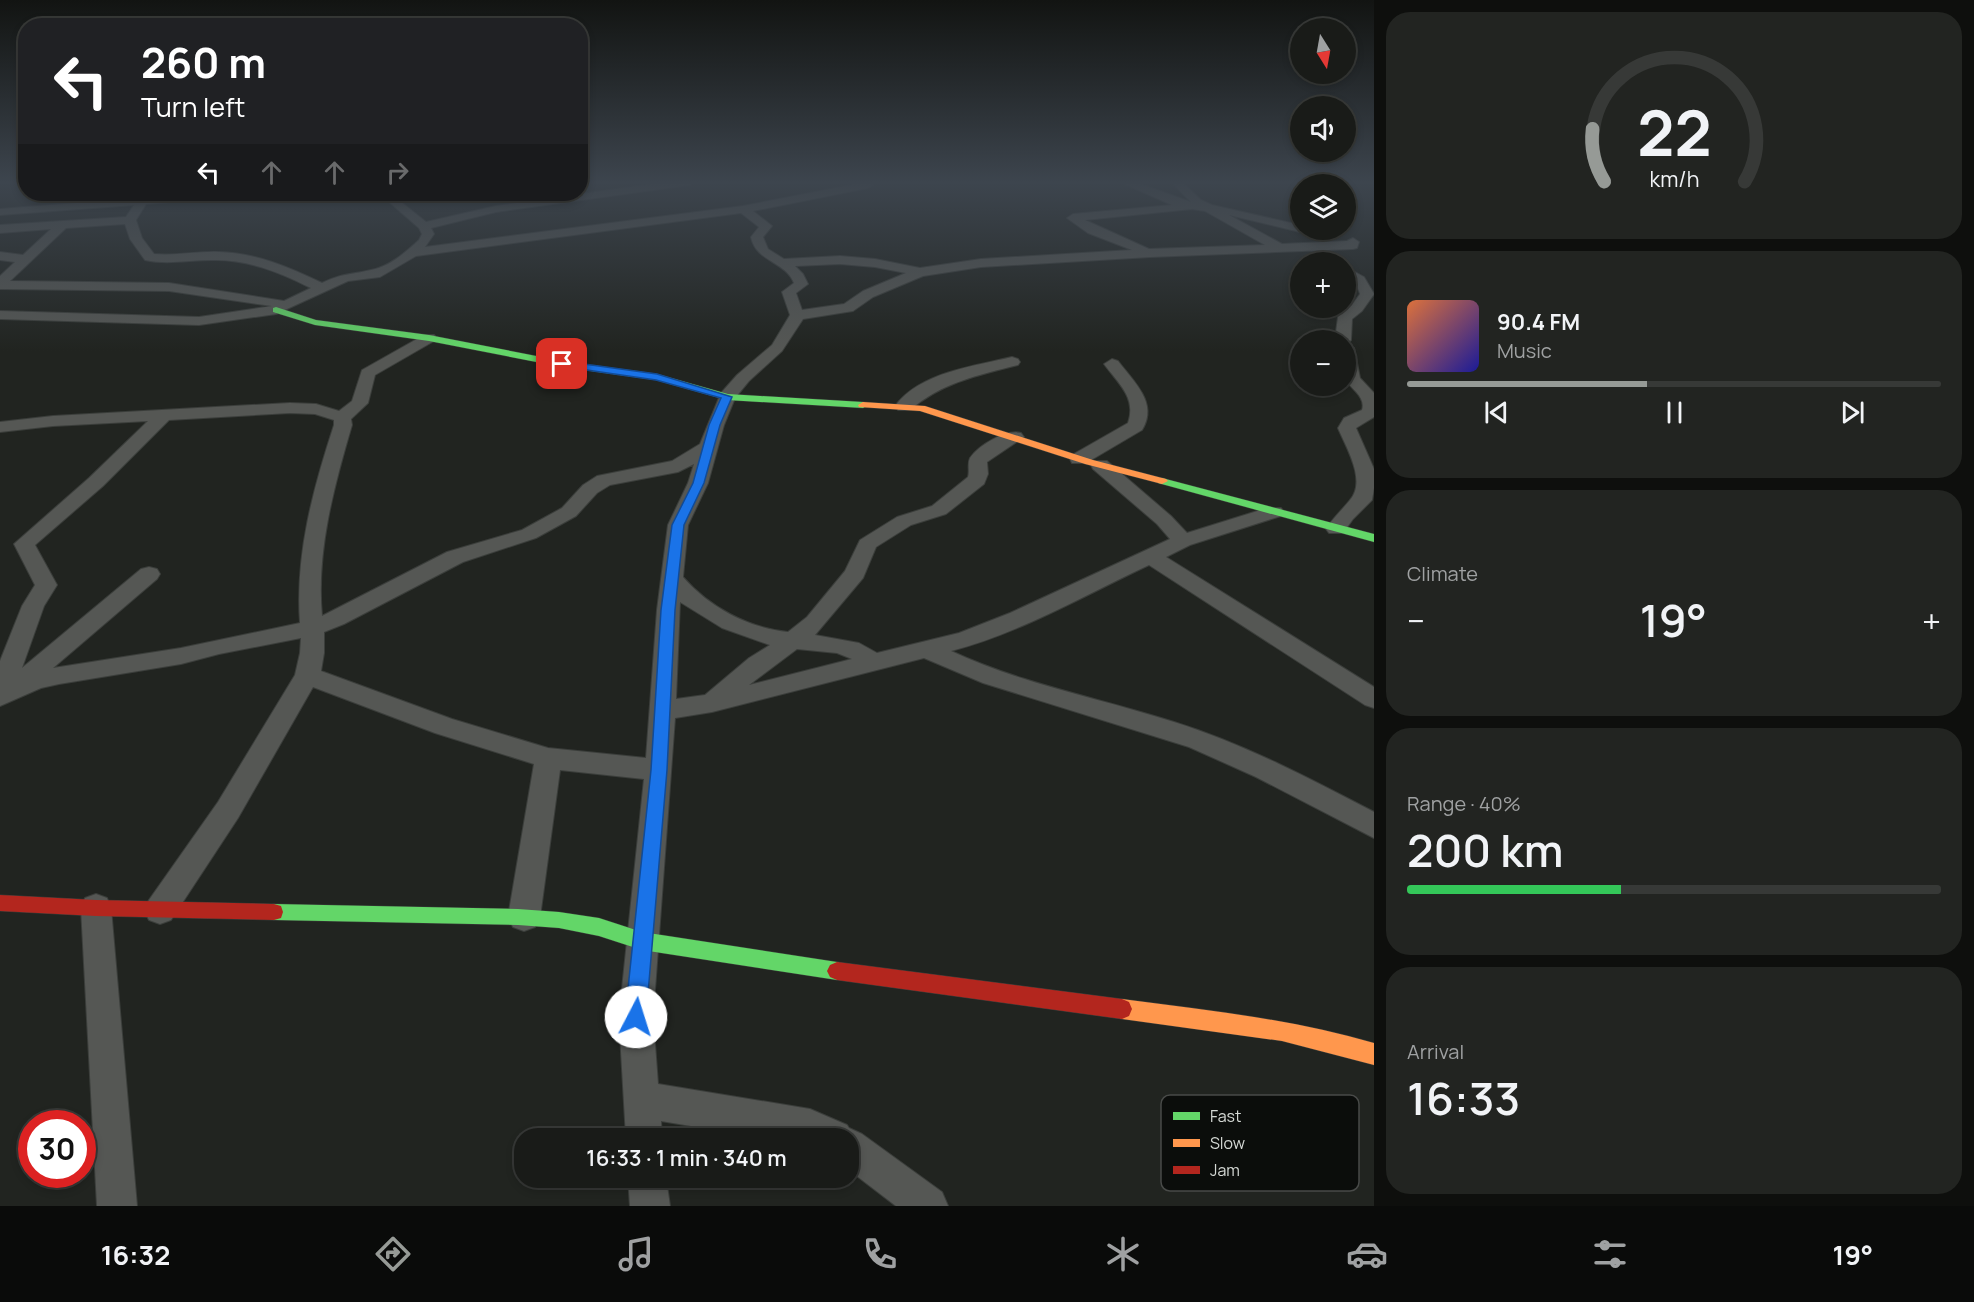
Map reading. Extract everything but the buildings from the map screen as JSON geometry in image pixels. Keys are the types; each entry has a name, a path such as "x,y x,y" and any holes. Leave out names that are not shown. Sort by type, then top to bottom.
{"street":[{"path":"0,284 48,238"},
{"path":"136,238 150,257 221,256 254,260 274,265 321,288"},
{"path":"0,315 199,321 281,307 345,277 378,272 412,253 426,238"},
{"path":"412,253 445,249 494,238"},
{"path":"757,238 760,247 800,276 801,284 789,292 797,315"},
{"path":"1113,238 1150,253"},
{"path":"1262,238 1277,247 1296,252"},
{"path":"797,315 848,308 868,294 920,272 981,263 1277,247 1317,248 1353,245 1351,240"},
{"path":"424,242 445,249"},
{"path":"0,256 26,260"},
{"path":"784,263 840,260 875,263 920,272"},
{"path":"1356,277 1366,288 1368,294 1356,309"},
{"path":"0,284 169,287 281,307 315,322 429,338 562,364 657,377 727,397 921,408 1079,459 1374,538"},
{"path":"643,1128 636,1017 659,770 661,711 678,525 698,483 711,446 715,425 727,397 743,378 777,348 797,315"},
{"path":"342,417 360,403 368,373 429,338"},
{"path":"904,406 919,391 935,384 1012,362"},
{"path":"1079,459 1136,426 1141,411 1137,398 1112,364"},
{"path":"1336,529 1345,515 1362,500 1366,474 1367,461 1347,428 1353,419 1369,413 1372,406 1371,400 1356,383"},
{"path":"0,427 53,421 290,408 316,410 342,417"},
{"path":"3,694 33,606 46,585 24,544 66,511 164,415"},
{"path":"160,910 228,810 307,675 313,659 309,590 320,502 344,425 342,417"},
{"path":"712,703 758,664 794,640 815,622 855,573 867,544 904,521 939,510 976,480 980,474 978,461 981,458 1000,443 1014,437"},
{"path":"3,694 34,681 68,673 181,656 219,646 313,628 336,619 455,557 529,534 569,512 590,489 604,480 678,466 711,446"},
{"path":"1100,465 1164,520 1182,541"},
{"path":"661,711 712,703 966,639 1018,618 1182,541 1274,512"},
{"path":"1150,556 1374,699"},
{"path":"3,694 149,574"},
{"path":"672,579 693,601 743,629 771,638 845,646 863,653 874,663"},
{"path":"926,649 949,661 993,676 1198,740 1276,773 1374,826"},
{"path":"307,675 444,726 548,758 659,770"},
{"path":"524,917 548,758"},
{"path":"0,903 160,910 524,917 559,920 599,927 642,940 844,972 1242,1025 1353,1047 1374,1054"},
{"path":"96,908 117,1206"},
{"path":"640,1099 810,1128"},
{"path":"859,1154 928,1206"},
{"path":"648,1188 650,1206"}],"traffic: fast":[{"path":"276,310 315,322 429,338 562,364 657,377 727,397 863,405"},
{"path":"1162,481 1374,538"},
{"path":"274,912 518,917 559,920 599,927 642,941 837,971"}],"traffic: slow":[{"path":"863,405 921,408 1089,462 1162,481"},
{"path":"1122,1009 1282,1031 1374,1054"}],"traffic: jam":[{"path":"0,903 96,908 274,912"},
{"path":"837,971 1122,1009"}],"route":[{"path":"562,364 657,377 727,397 715,425 711,446 698,483 683,510 678,525 668,610 659,770 636,1017"}]}
